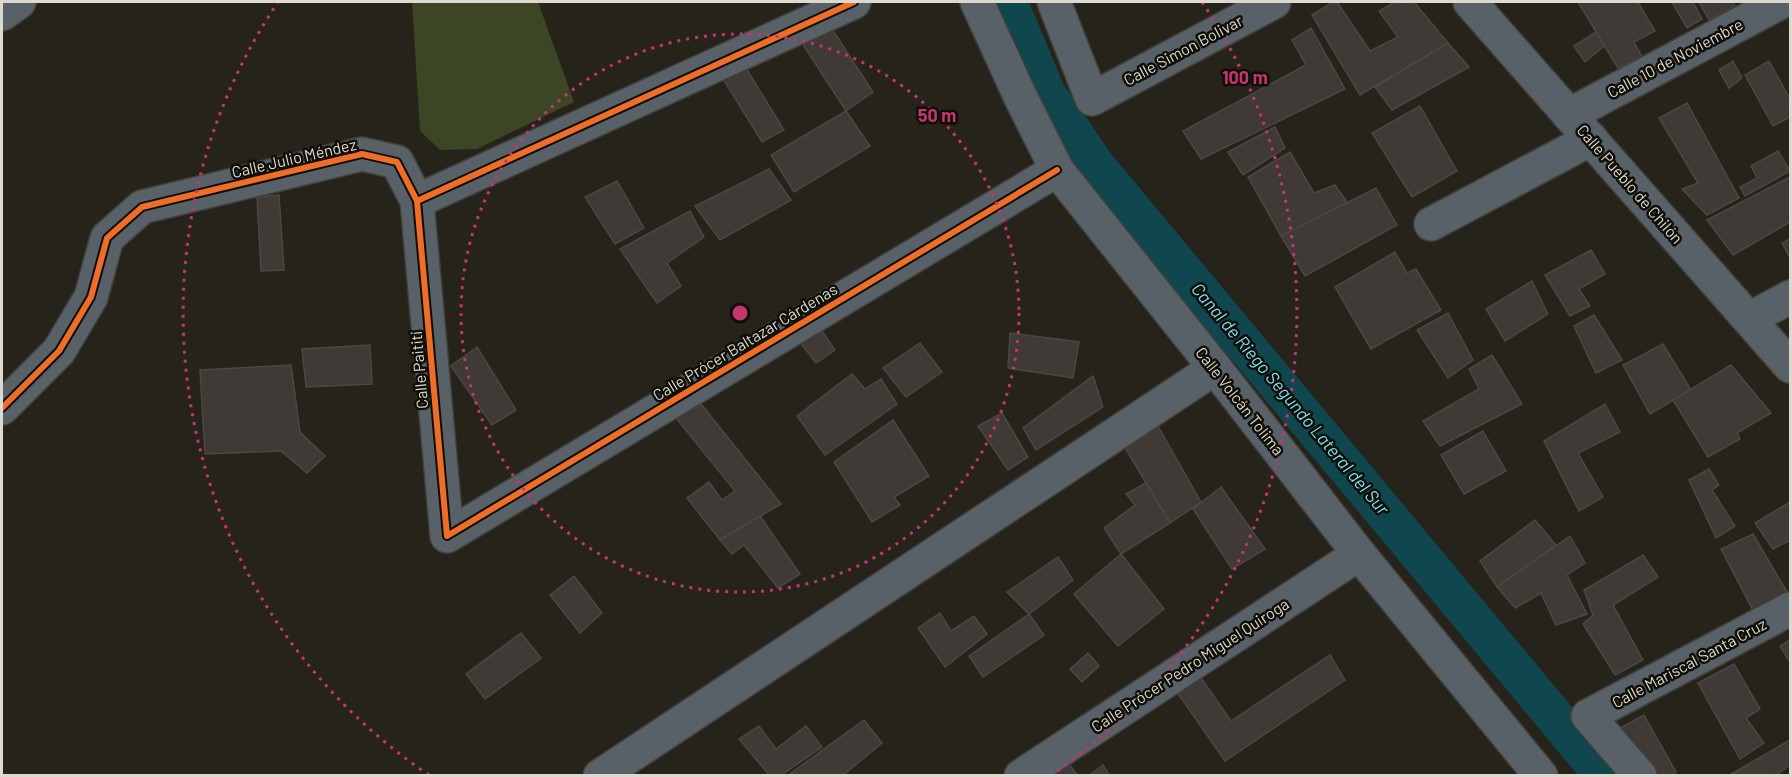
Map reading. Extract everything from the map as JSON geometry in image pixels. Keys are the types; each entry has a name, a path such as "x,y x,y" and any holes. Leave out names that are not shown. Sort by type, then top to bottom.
{"street":[{"path":"2,14 19,2"},
{"path":"417,201 854,2"},
{"name":"Calle Volcán Tolima","path":"977,2 1057,170 1359,554 1541,776"},
{"name":"Calle Simon Bolivar","path":"1054,2 1092,99 1274,2"},
{"name":"Calle Pueblo de Chilón","path":"1470,2 1791,366"},
{"name":"Calle 10 de Noviembre","path":"1569,115 1781,2"},
{"path":"1431,224 1591,140"},
{"name":"Calle Julio Méndez","path":"2,408 59,351 91,297 107,238 142,207 362,154 398,162 417,201"},
{"name":"Calle Prócer Baltazar Cárdenas","path":"447,536 1057,170"},
{"name":"Calle Paitití","path":"417,201 447,536"},
{"path":"1749,319 1791,297"},
{"path":"600,776 1215,368"},
{"name":"Calle Prócer Pedro Miguel Quiroga","path":"1021,776 1359,554"},
{"name":"Calle Mariscal Santa Cruz","path":"1640,776 1588,716 1791,609"}],"green space":[{"path":"412,2 538,2 574,102 477,149 440,150 420,131"}],"building":[{"path":"1333,2 1337,2 1370,51 1398,37 1379,11 1395,2 1414,2 1448,43 1360,95 1312,15"},
{"path":"1578,2 1638,2 1655,31 1634,42 1642,57 1618,68"},
{"path":"1672,2 1693,2 1702,19 1687,28"},
{"path":"1699,2 1733,2 1735,6 1709,20"},
{"path":"830,26 873,92 846,111 800,40"},
{"path":"1311,28 1345,89 1201,159 1183,131 1306,65 1292,40"},
{"path":"1596,32 1604,46 1585,62 1574,46"},
{"path":"1448,43 1469,67 1392,110 1375,87"},
{"path":"741,60 784,130 762,142 720,74"},
{"path":"1733,61 1742,78 1729,88 1719,70"},
{"path":"1769,61 1790,99 1790,117 1773,126 1745,75"},
{"path":"1687,103 1739,198 1707,215 1682,189 1698,183 1659,118"},
{"path":"1420,106 1457,171 1412,197 1372,133"},
{"path":"846,111 870,146 794,192 771,155"},
{"path":"1275,127 1285,148 1243,175 1228,152"},
{"path":"1778,151 1790,171 1745,196 1740,187 1757,178 1751,166"},
{"path":"1290,152 1314,193 1335,185 1347,202 1281,236 1248,177"},
{"path":"769,169 791,200 720,240 695,206"},
{"path":"1790,177 1790,222 1733,255 1707,220"},
{"path":"617,181 644,228 615,244 585,197"},
{"path":"1376,188 1397,225 1305,276 1281,236"},
{"path":"279,195 284,270 261,271 257,197"},
{"path":"690,211 704,237 667,263 681,286 657,303 620,249"},
{"path":"1790,239 1790,258 1782,243"},
{"path":"1591,250 1605,274 1579,289 1590,306 1570,316 1545,275"},
{"path":"1395,252 1407,273 1416,269 1441,310 1371,349 1335,287"},
{"path":"1532,281 1548,314 1505,341 1486,309"},
{"path":"1448,313 1473,360 1448,378 1417,330"},
{"path":"1594,315 1622,360 1596,373 1574,326"},
{"path":"820,328 835,350 816,363 799,341"},
{"path":"1010,333 1079,342 1073,378 1008,368"},
{"path":"920,343 942,372 906,397 883,368"},
{"path":"1663,344 1691,390 1650,414 1623,365"},
{"path":"370,345 372,384 306,387 302,349"},
{"path":"477,347 516,410 492,425 451,366"},
{"path":"1492,355 1522,404 1440,446 1423,421 1479,389 1469,369"},
{"path":"291,365 300,432 325,456 307,473 281,451 205,454 200,370"},
{"path":"1731,365 1771,413 1737,433 1740,439 1708,457 1673,400"},
{"path":"852,374 865,389 881,379 897,404 825,455 797,416"},
{"path":"1093,376 1103,407 1036,450 1023,428"},
{"path":"701,404 781,504 720,540 687,498 709,482 722,500 735,491 676,418"},
{"path":"1605,404 1620,432 1578,453 1603,497 1579,511 1544,441"},
{"path":"1002,413 1028,457 1008,470 978,426"},
{"path":"893,420 929,476 894,497 900,505 872,522 834,462"},
{"path":"1155,421 1201,502 1170,523 1121,441"},
{"path":"1483,431 1506,471 1464,494 1441,455"},
{"path":"1709,469 1719,485 1712,490 1735,526 1716,538 1689,480"},
{"path":"1146,483 1170,523 1121,554 1104,528 1135,505 1126,494"},
{"path":"1221,487 1265,549 1232,569 1193,509"},
{"path":"1790,502 1790,540 1773,549 1755,523"},
{"path":"760,516 800,574 778,588 744,545 732,554 720,540"},
{"path":"1535,520 1556,545 1497,587 1480,561"},
{"path":"1753,534 1790,597 1757,618 1721,549"},
{"path":"1570,536 1585,563 1567,575 1587,614 1556,625 1541,593 1515,608 1497,587"},
{"path":"1121,554 1164,609 1118,646 1074,594"},
{"path":"1643,555 1658,577 1613,605 1643,660 1615,675 1583,624 1593,615 1584,590"},
{"path":"1058,557 1073,580 1029,614 1007,592"},
{"path":"574,576 602,613 580,633 550,595"},
{"path":"940,613 951,631 974,616 987,634 945,667 918,628"},
{"path":"1029,614 1044,635 983,677 969,656"},
{"path":"521,633 541,658 485,699 466,674"},
{"path":"1790,640 1790,662 1780,646"},
{"path":"1088,653 1099,666 1082,682 1070,669"},
{"path":"1330,655 1345,680 1225,761 1172,685 1195,669 1231,721"},
{"path":"1734,664 1760,709 1746,718 1764,743 1740,759 1698,683"},
{"path":"1644,715 1676,772 1670,776 1649,776 1620,728"},
{"path":"864,720 882,743 842,776 787,776"},
{"path":"759,726 776,749 806,726 822,747 780,776 770,776 739,739"},
{"path":"1790,740 1790,765 1774,776 1728,776"},
{"path":"1066,760 1078,776 1045,776"},
{"path":"1103,765 1110,776 1089,776"}],"waterway":[{"name":"Canal de Riego Segundo Lateral del Sur","path":"1008,2 1046,93 1095,165 1604,776"}],"cycle path":[{"path":"2,408 59,351 91,297 107,238 142,207 362,154 397,162 417,201 854,2"},
{"path":"417,201 447,536 1057,170"}]}
